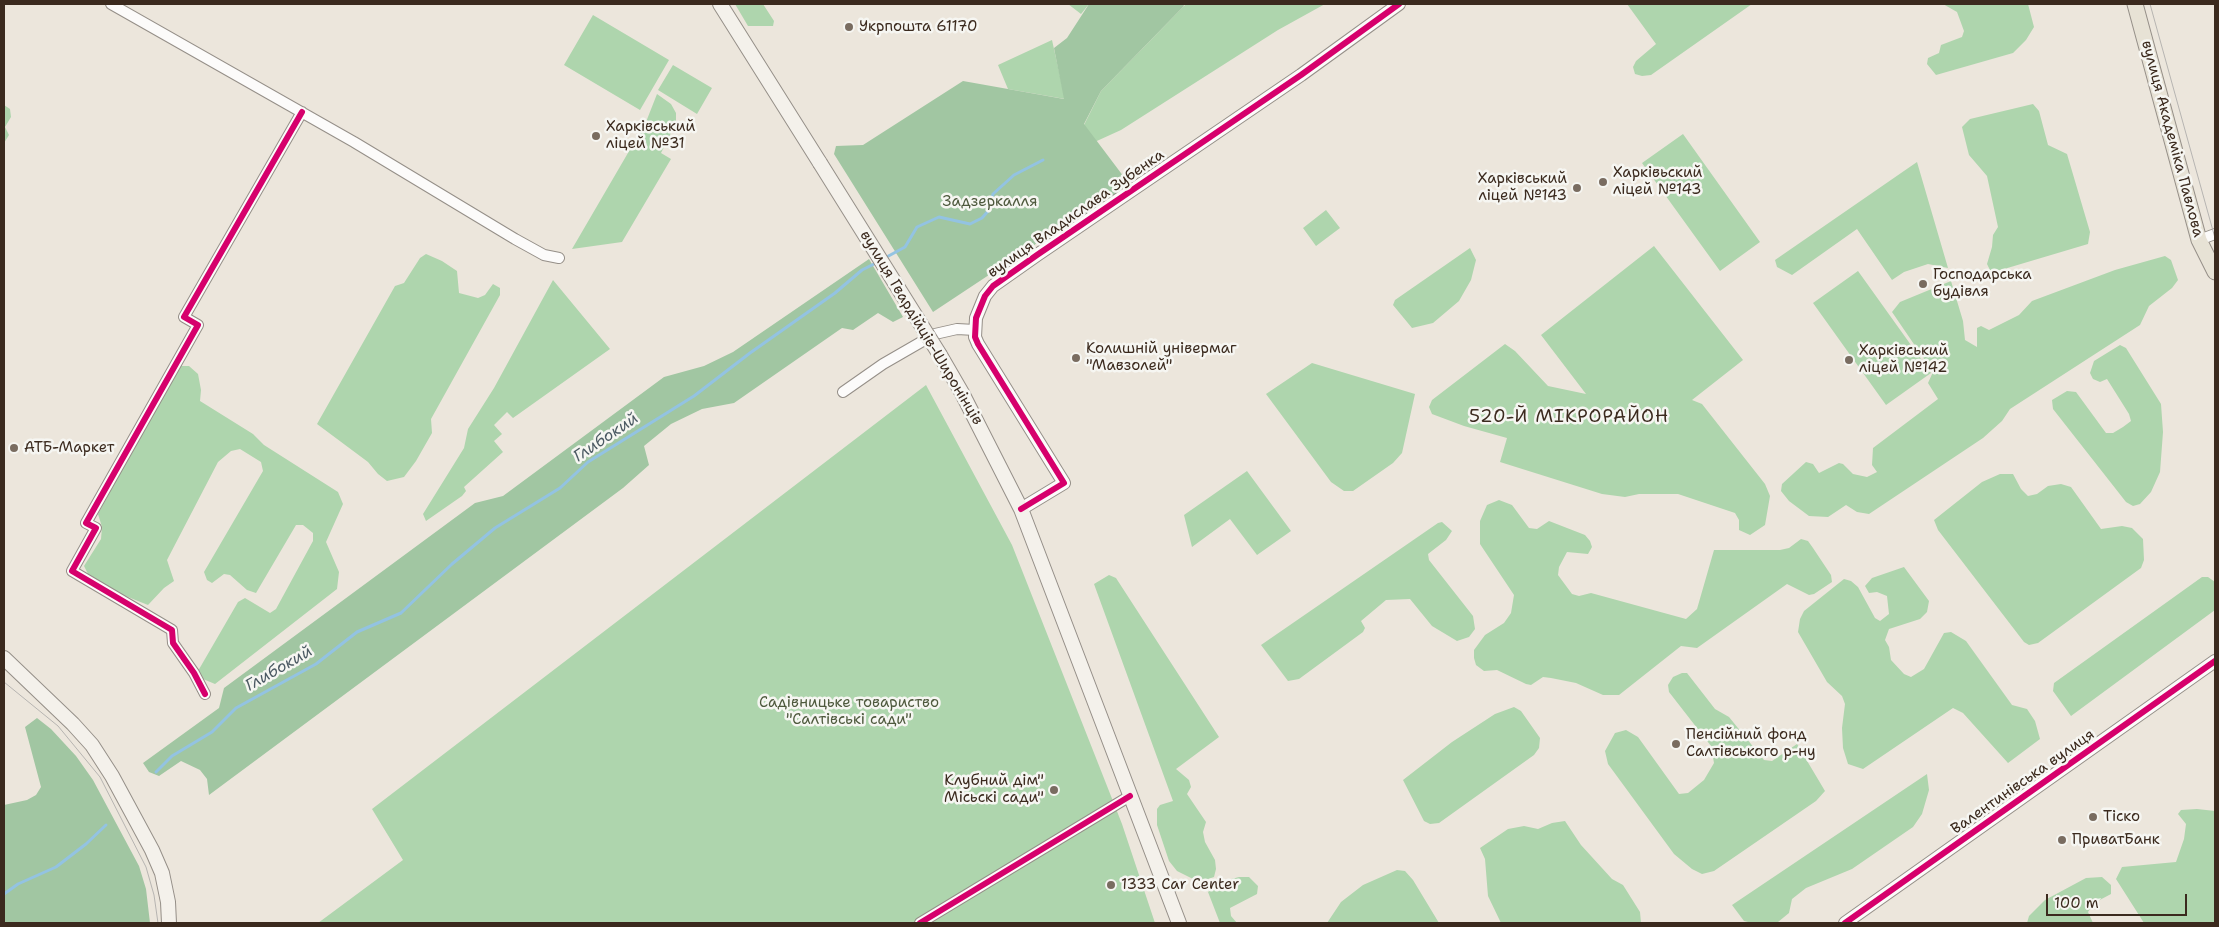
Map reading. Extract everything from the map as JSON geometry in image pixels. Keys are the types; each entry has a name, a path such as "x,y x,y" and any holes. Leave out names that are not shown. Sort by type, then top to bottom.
{"main road":[{"name":"вулиця Гвардійців-Широнінців","path":"720,4 940,355 962,393 1021,509 1179,923"},
{"name":"вулиця Академіка Павлова","path":"2135,4 2199,240 2215,272"},
{"path":"4,658 73,724 92,745 112,776 138,822 162,873 168,902 169,923"}],"street":[{"path":"111,4 302,112 515,239 544,255 559,258"},
{"name":"вулиця Владислава Зубенка","path":"975,330 980,306 993,286 1300,75 1399,4"},
{"path":"205,694 194,673 173,643 172,630 72,571 96,528 86,523 198,325 184,317 302,112"},
{"path":"2199,240 2215,234"},
{"path":"843,392 883,364 935,334 957,329 975,330 982,352 1064,483 1021,509"},
{"name":"Валентинівська вулиця","path":"1845,923 2215,661"},
{"path":"920,923 1130,796"}],"green space":[{"path":"735,4 763,4 774,21 773,26 748,26"},
{"path":"1068,4 1089,4 1081,14"},
{"name":"Задзеркалля","path":"1089,4 1183,4 1184,6 1101,91 1084,124 1133,189 1093,216 1075,218 933,312 834,154 836,146 863,145 963,81 1064,99 1054,48 1067,38"},
{"path":"1186,4 1325,4 1278,30 1121,130 1077,150 1084,125 1101,91"},
{"path":"1627,4 1752,4 1651,75 1642,76 1635,74 1633,67 1636,61 1656,44"},
{"path":"1943,4 2028,4 2034,27 2026,40 2013,53 1936,75 1927,64 1928,58 1939,53 1941,45 1962,37 1964,31 1957,12"},
{"path":"593,15 669,60 640,110 564,65"},
{"path":"1052,40 1065,99 1008,89 998,65"},
{"path":"673,65 712,88 697,114 658,90"},
{"path":"657,94 671,104 676,113 676,123 661,153 671,159 622,242 572,249 646,122"},
{"path":"2033,104 2039,111 2048,145 2067,154 2090,232 2088,244 1994,272 1990,270 1987,264 1993,235 1998,227 1987,176 1969,155 1962,127 1970,119"},
{"path":"4,105 10,109 11,117 5,127 9,135 4,143"},
{"path":"1683,134 1760,242 1720,271 1642,163"},
{"path":"1917,162 1948,268 1928,264 1904,272 1892,280 1857,229 1792,275 1777,267 1775,260"},
{"path":"1326,210 1340,228 1316,246 1303,228"},
{"path":"1654,246 1743,360 1692,400 1702,404 1765,484 1770,496 1765,525 1750,535 1739,530 1739,520 1735,513 1678,494 1639,494 1625,497 1602,494 1500,462 1507,438 1464,426 1432,414 1429,407 1432,400 1505,344 1515,351 1548,386 1586,394 1541,335"},
{"path":"1470,248 1476,260 1471,280 1459,301 1433,323 1412,328 1393,305 1395,300"},
{"path":"426,254 442,261 457,271 459,293 478,298 485,295 493,284 500,288 500,295 431,419 432,433 416,461 404,477 387,481 368,462 317,424 395,286 404,283 420,258"},
{"path":"2165,256 2171,260 2178,280 2172,288 2149,306 2140,325 2010,409 2002,421 1983,438 1869,514 1857,512 1846,505 1828,517 1809,516 1789,501 1781,491 1782,484 1806,462 1813,464 1819,473 1839,463 1843,464 1853,474 1867,477 1877,472 1872,465 1873,448 1938,399 1928,383 1933,372 1892,312 1900,302 1951,281 1963,321 1965,340 1977,347 1977,328 1981,326 1989,330 2019,315 2032,301 2115,270"},
{"path":"869,259 903,317 893,322 878,313 853,330 842,328 734,403 702,409 671,424 644,446 649,465 623,488 209,795 207,779 200,770 181,761 159,776 149,772 143,763 219,708 224,688 475,503 503,496 664,377 704,366 733,352"},
{"path":"1858,271 1931,373 1886,405 1813,303"},
{"path":"553,280 610,349 513,418 507,412 494,425 502,434 494,441 503,452 464,487 466,491 462,496 426,521 423,514 464,448 468,429 494,388"},
{"path":"2120,345 2126,348 2161,404 2163,432 2160,472 2151,492 2140,504 2133,506 2126,502 2053,409 2052,400 2067,391 2076,392 2106,433 2113,433 2131,421 2129,414 2107,379 2100,382 2093,379 2090,373 2094,361"},
{"path":"1312,363 1415,394 1402,453 1393,463 1353,491 1344,491 1331,482 1266,394"},
{"path":"181,366 189,366 198,374 201,390 200,401 253,434 264,445 338,492 343,504 326,542 339,572 337,589 215,684 203,679 198,671 238,602 245,598 270,613 276,609 313,541 313,533 303,525 296,525 256,593 247,590 230,575 224,574 212,583 207,580 204,572 263,471 261,462 240,449 231,451 218,462 167,560 174,581 164,588 148,605 123,595 88,574 84,566 101,539 102,527 98,514 167,387"},
{"name":"Садівницьке товариство \"Салтівські сади\"","path":"926,385 1012,545 1122,824 1155,923 318,923 403,860 372,809"},
{"path":"1247,471 1291,531 1257,555 1230,519 1192,547 1184,515"},
{"path":"2000,474 2013,474 2021,489 2028,496 2037,494 2048,486 2061,484 2071,487 2101,529 2122,526 2132,528 2143,539 2144,560 2141,568 2038,643 2029,645 2024,642 1938,530 1934,520 1982,482"},
{"path":"1499,500 1512,505 1529,528 1537,529 1549,521 1585,535 1590,541 1592,547 1588,554 1567,552 1559,567 1558,575 1572,594 1579,596 1591,593 1686,619 1697,609 1714,550 1780,550 1789,548 1801,539 1808,541 1831,575 1832,582 1814,594 1809,595 1787,584 1697,648 1681,646 1619,695 1603,695 1576,683 1543,677 1531,685 1526,684 1497,670 1484,671 1476,665 1474,658 1474,650 1485,635 1504,623 1511,613 1514,595 1480,544 1480,521 1487,505"},
{"path":"1442,522 1452,531 1446,540 1428,554 1429,560 1473,616 1475,629 1469,637 1457,641 1432,626 1410,599 1386,600 1361,621 1365,628 1363,632 1299,679 1288,681 1261,645"},
{"path":"1904,567 1929,601 1927,612 1920,619 1889,629 1885,640 1889,647 1891,660 1904,674 1911,677 1924,669 1944,633 1951,632 1966,641 2012,705 2027,709 2035,721 2040,739 2008,763 1963,713 1953,708 1863,769 1848,764 1843,748 1842,728 1845,704 1842,696 1827,682 1798,632 1800,619 1804,611 1844,579 1851,581 1858,587 1875,618 1880,621 1889,614 1887,596 1877,592 1869,593 1865,586 1872,578"},
{"path":"1109,575 1116,578 1219,737 1176,769 1189,780 1191,787 1187,794 1206,822 1203,832 1205,842 1215,860 1216,869 1214,877 1199,882 1177,871 1169,861 1157,825 1157,809 1160,805 1173,801 1094,584"},
{"path":"2202,577 2208,577 2215,582 2215,610 2071,716 2053,691 2054,683"},
{"path":"1687,673 1715,709 1729,717 1764,760 1772,761 1797,744 1825,791 1816,801 1714,871 1702,874 1692,869 1674,854 1608,764 1605,751 1615,733 1626,730 1638,737 1679,794 1688,793 1704,780 1714,763 1711,746 1669,692 1668,685 1673,677"},
{"path":"1514,707 1521,711 1540,738 1539,748 1534,755 1439,823 1430,824 1424,821 1403,780 1452,742 1495,714"},
{"path":"37,718 51,729 76,756 93,780 139,866 146,889 150,923 4,923 4,805 27,800 36,795 41,787 25,727"},
{"path":"1927,774 1929,790 1922,814 1913,827 1852,869 1806,888 1792,899 1789,913 1778,922 1752,923 1744,921 1732,905"},
{"path":"2181,810 2215,811 2215,923 2144,923 2116,879 2122,867 2176,862 2184,839 2186,824 2178,814"},
{"path":"1565,821 1581,845 1612,879 1623,885 1640,912 1641,923 1501,923 1488,896 1485,859 1480,848 1508,829 1524,826 1538,829 1552,823"},
{"path":"1397,870 1405,871 1413,880 1439,923 1327,923 1341,902 1363,885"},
{"path":"1239,877 1249,877 1258,886 1257,894 1230,908 1231,916 1237,923 1220,923 1208,892 1221,882"},
{"path":"2102,877 2111,885 2111,894 2094,903 2088,912 2093,923 2027,923 2029,916 2045,900 2086,878"}],"waterway":[{"name":"Глибокий","path":"883,259 905,247 917,227 939,217 970,224 982,218 989,210 993,194 1014,175 1043,160"},
{"name":"Глибокий","path":"156,772 172,756 212,732 236,708 316,664 357,632 401,613 452,564 495,528 560,488 588,462 694,396 750,353 835,293 862,270 878,262"},
{"name":"Глибокий","path":"4,894 18,884 56,867 86,844 106,825"}],"tram line":[{"path":"2150,4 2215,238"},
{"path":"4,682 58,726 100,777 146,867 154,895 158,923"}],"cycle path":[{"path":"1021,509 1064,483 975,337 976,318 985,296 993,286 1301,75 1399,4"},
{"path":"205,694 194,673 173,643 172,630 72,571 96,528 86,523 198,325 184,317 302,112"},
{"path":"1845,923 2215,661"},
{"path":"920,923 1130,796"}],"place":[{"name":"Укрпошта 61170","path":"849,27"},
{"name":"Харківський ліцей №31","path":"596,136"},
{"name":"Харківьский ліцей №143","path":"1603,182"},
{"name":"Харківський ліцей №143","path":"1577,188"},
{"name":"Господарська будівля","path":"1923,284"},
{"name":"Колишній універмаг \"Мавзолей\"","path":"1076,358"},
{"name":"Харківський ліцей №142","path":"1849,360"},
{"name":"АТБ-Маркет","path":"14,448"},
{"name":"Пенсійний фонд Салтівського р-ну","path":"1676,744"},
{"name":"Клубний дім\" Місьскі сади\"","path":"1054,790"},
{"name":"Тіско","path":"2093,817"},
{"name":"ПриватБанк","path":"2062,840"},
{"name":"1333 Car Center","path":"1111,885"}],"district":[{"name":"520-Й МІКРОРАЙОН","path":"1569,417"}]}
